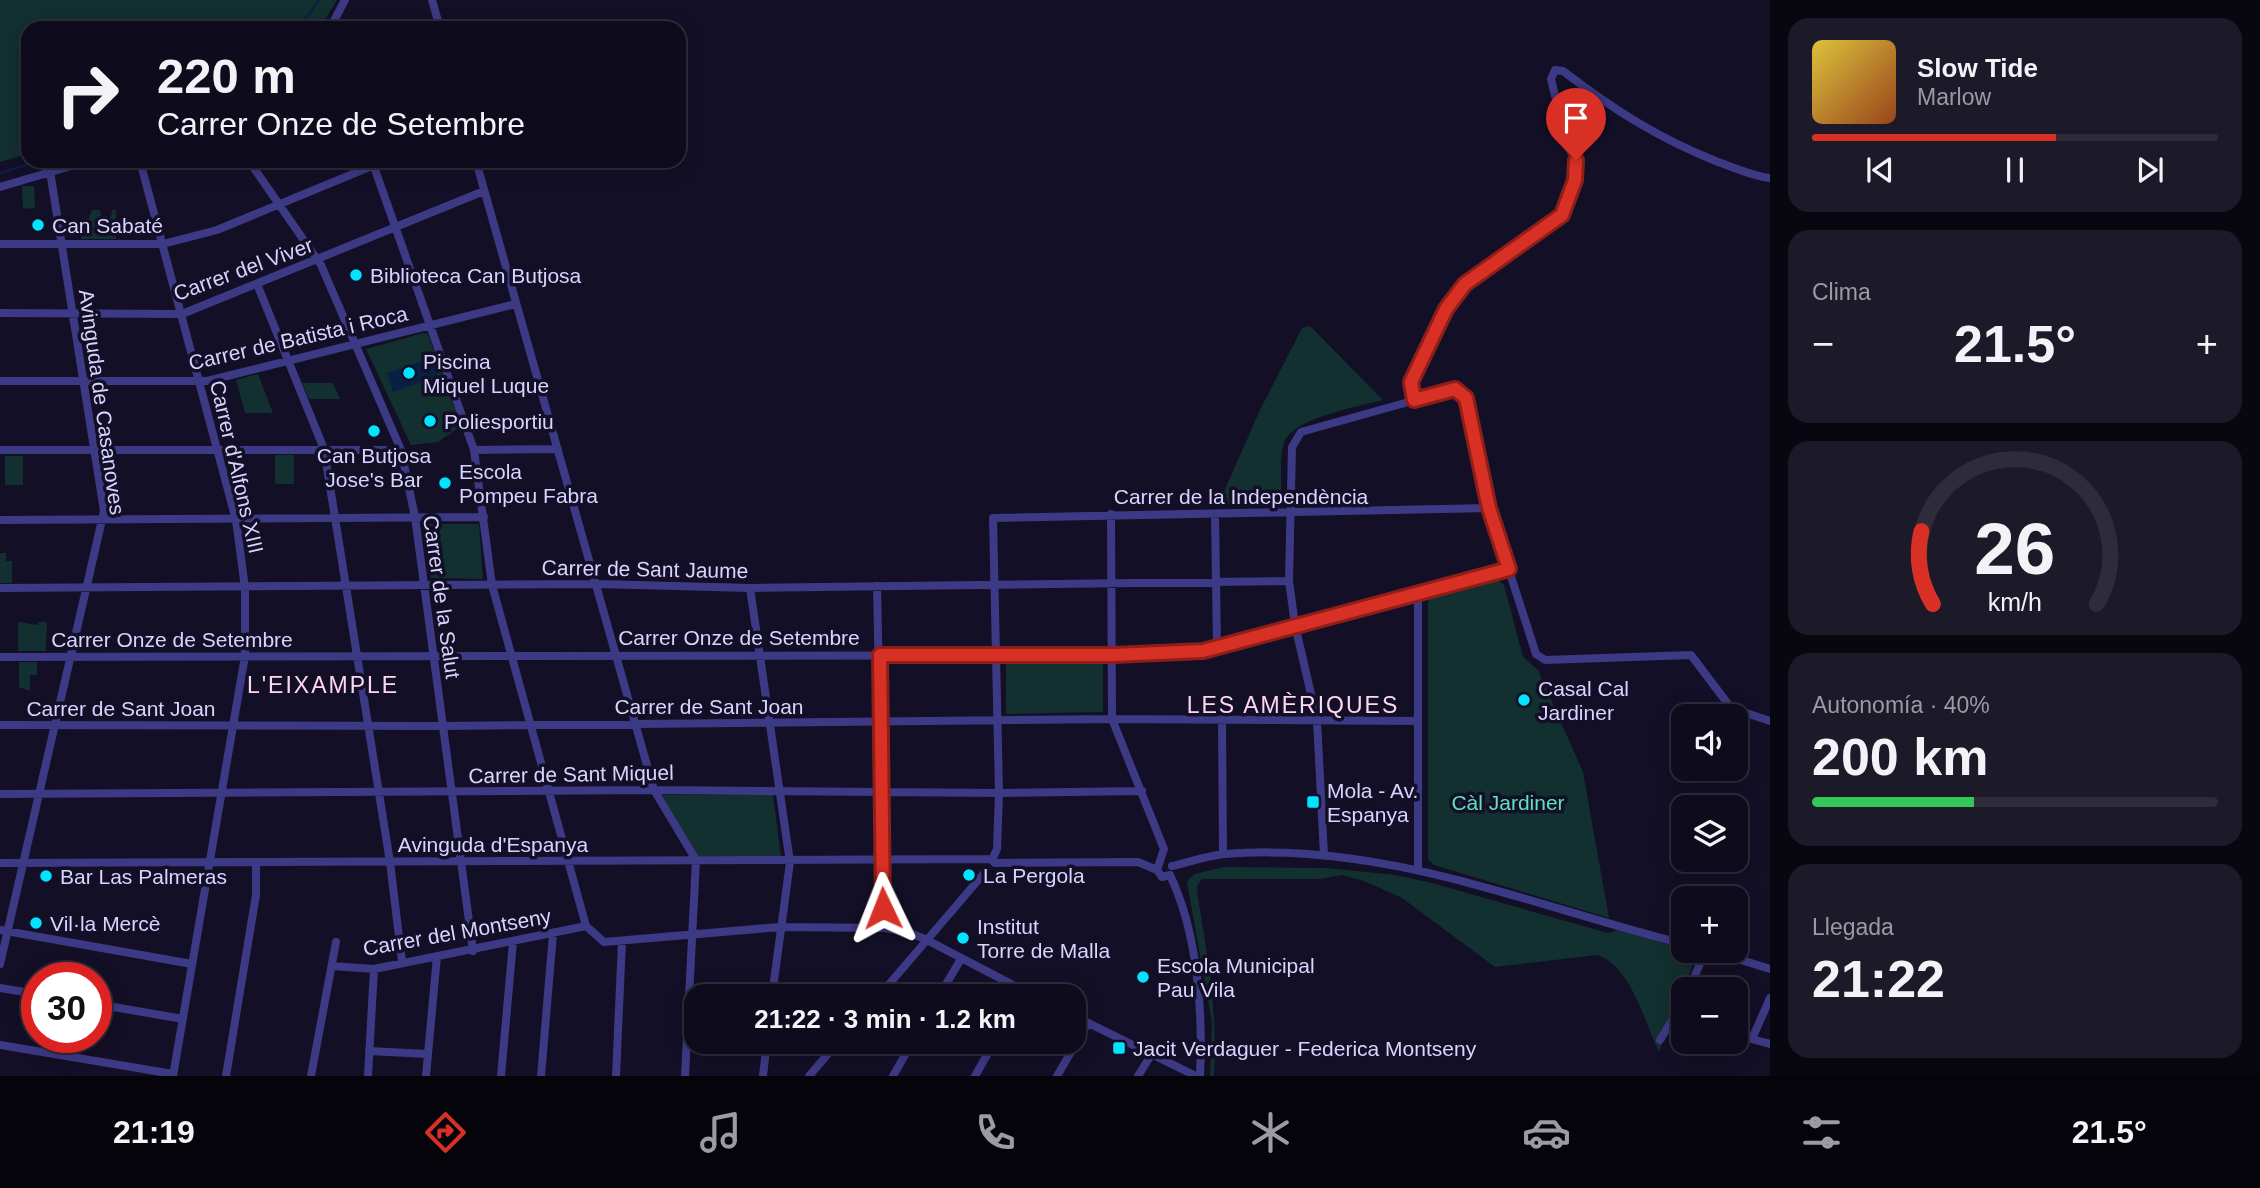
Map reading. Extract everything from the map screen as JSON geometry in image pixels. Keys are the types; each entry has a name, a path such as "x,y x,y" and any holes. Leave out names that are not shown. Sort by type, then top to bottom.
{"street":[{"path":"334,21 345,0"},
{"path":"432,0 438,21"},
{"path":"1414,400 1411,382 1446,309 1465,284 1562,215 1575,180 1576,160 1567,146 1551,79 1555,70 1563,71 1615,111 1649,132 1725,164 1770,178"},
{"path":"0,187 61,168"},
{"name":"Carrer d'Alfons XIII","path":"142,168 219,450 236,520 245,588 245,656 173,1075"},
{"name":"Carrer de la Salut","path":"254,168 318,260 401,450 415,517 473,951"},
{"path":"0,244 163,244 217,230 361,168"},
{"path":"375,168 474,450 492,585 509,655 552,793 586,926 604,942 780,927 884,928 908,932 927,940 1007,984"},
{"path":"479,168 654,790 696,860 690,935 685,1076"},
{"name":"Avinguda de Casanoves","path":"0,964 4,931 24,863 104,520 50,171"},
{"name":"Carrer del Viver","path":"0,313 182,314 484,191"},
{"path":"257,284 324,449 390,862 402,962"},
{"name":"Carrer de Batista i Roca","path":"0,381 201,382 516,304"},
{"path":"1324,855 1317,720 1294,625 1289,581 1292,447 1301,432 1455,389 1466,398 1489,508 1536,654 1545,660 1691,655 1731,708 1770,721"},
{"path":"474,450 558,449"},
{"path":"0,450 401,450"},
{"name":"Carrer de la Independència","path":"995,584 993,518 1489,508"},
{"path":"1111,514 1112,719 1164,849 1159,866 1162,877 1171,871 1223,854 1324,855 1418,869 1536,900 1606,924 1671,941"},
{"path":"1215,515 1217,646"},
{"path":"0,520 484,517"},
{"name":"Carrer Onze de Setembre","path":"0,657 1113,655 1203,651 1509,569"},
{"name":"Carrer de Sant Jaume","path":"0,588 598,584 750,588 1289,581"},
{"path":"889,984 986,871 993,871 991,861 997,849 999,793 995,584"},
{"path":"877,586 884,928"},
{"path":"750,588 790,862 773,984"},
{"path":"1418,594 1418,869"},
{"name":"Carrer de Sant Joan","path":"0,725 768,725 1112,719 1418,721"},
{"path":"1222,721 1223,854"},
{"name":"Carrer de Sant Miquel","path":"0,794 552,793 654,790 999,793 1142,791"},
{"name":"Avinguda d'Espanya","path":"0,863 881,860 1139,862 1159,866"},
{"path":"1057,1076 1088,1023 1198,1076 1203,1021 1183,902 1166,861 1159,866"},
{"path":"226,1076 257,895 256,863"},
{"name":"Carrer del Montseny","path":"332,966 374,968 473,951 586,926"},
{"path":"4,931 192,964"},
{"path":"541,1076 552,934"},
{"path":"616,1076 622,941"},
{"path":"312,1076 336,942"},
{"path":"501,1076 513,942"},
{"path":"426,1076 437,956"},
{"path":"946,984 961,958"},
{"path":"1748,962 1770,969"},
{"path":"368,1076 374,968"},
{"path":"0,988 21,991"},
{"path":"1752,1039 1770,998"},
{"path":"112,1007 183,1019"},
{"path":"1660,1040 1671,1028"},
{"path":"1748,1038 1770,1044"},
{"path":"0,1045 173,1075"},
{"path":"369,1051 428,1054"},
{"path":"763,1076 766,1054"},
{"path":"809,1076 828,1054"},
{"path":"892,1076 905,1054"},
{"path":"975,1076 988,1054"},
{"path":"1138,1076 1150,1055"}],"green space":[{"path":"0,0 337,0 324,21 21,21 21,156 0,162"},
{"path":"22,186 34,186 35,208 23,209"},
{"path":"92,210 100,210 101,217 111,217 112,210 116,210 116,239 81,239 81,219 89,218"},
{"path":"1310,326 1383,400 1328,414 1289,434 1282,456 1281,498 1272,505 1218,505 1260,410 1302,328"},
{"name":"Piscina Miquel Luque","path":"423,333 428,334 461,426 438,442 411,445 366,349"},
{"path":"258,374 273,413 245,413 236,380"},
{"path":"302,383 333,383 340,399 309,399"},
{"path":"275,455 294,455 294,484 275,484"},
{"path":"5,456 23,456 23,485 5,485"},
{"path":"423,524 479,524 483,579 431,578"},
{"path":"0,553 6,553 6,561 12,561 12,583 0,583"},
{"name":"Càl Jardiner","path":"1498,580 1504,585 1523,657 1538,670 1583,772 1609,918 1434,865 1428,859 1428,597"},
{"path":"18,622 39,625 38,622 47,622 46,651 18,651"},
{"path":"19,662 37,662 37,675 30,675 30,691 19,687"},
{"path":"1006,662 1103,663 1103,712 1006,714"},
{"path":"662,795 773,795 781,857 697,856"},
{"path":"1224,867 1326,868 1395,875 1608,933 1618,930 1671,945 1671,963 1693,963 1688,977 1671,977 1671,1021 1659,1052 1628,983 1620,971 1598,955 1495,967 1402,898 1364,881 1342,875 1320,879 1202,879 1197,886 1198,898 1215,1031 1214,1076 1210,1076 1212,1023 1187,882 1194,874"}],"water":[{"path":"431,358 438,376 425,381 423,375 424,381 393,392 387,373"}],"waterway":[{"path":"304,21 319,0"},
{"path":"0,173 21,166"}],"place":[{"name":"Can Sabaté","path":"38,225"},
{"name":"Biblioteca Can Butjosa","path":"356,275"},
{"name":"Piscina Miquel Luque","path":"409,373"},
{"name":"Poliesportiu","path":"430,421"},
{"name":"Can Butjosa Jose's Bar","path":"374,431"},
{"name":"Escola Pompeu Fabra","path":"445,483"},
{"name":"Casal Cal Jardiner","path":"1524,700"},
{"name":"Mola - Av. Espanya","path":"1313,802"},
{"name":"La Pergola","path":"969,875"},
{"name":"Bar Las Palmeras","path":"46,876"},
{"name":"Vil·la Mercè","path":"36,923"},
{"name":"Institut Torre de Malla","path":"963,938"},
{"name":"Escola Municipal Pau Vila","path":"1143,977"},
{"name":"Jacit Verdaguer - Federica Montseny","path":"1119,1048"}],"district":[{"name":"L'EIXAMPLE","path":"323,685"},
{"name":"LES AMÈRIQUES","path":"1293,705"}],"route":[{"path":"883,908 880,655 1113,655 1203,651 1509,569 1489,508 1466,398 1455,389 1414,400 1411,382 1446,309 1465,284 1562,215 1575,180 1576,160"}]}
